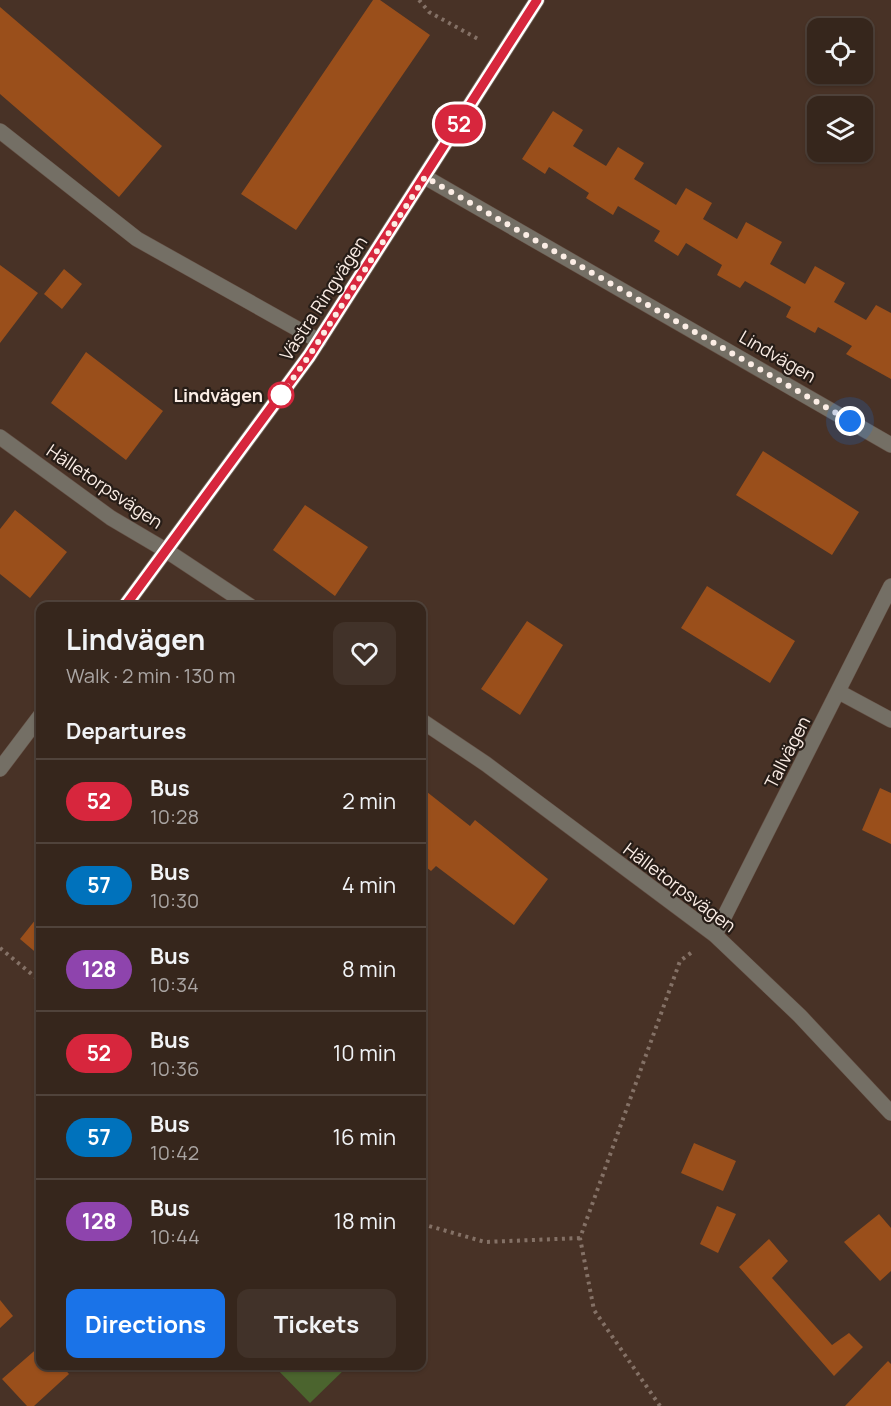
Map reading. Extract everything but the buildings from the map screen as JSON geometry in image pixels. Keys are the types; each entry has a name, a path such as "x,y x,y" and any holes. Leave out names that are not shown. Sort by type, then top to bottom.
{"street":[{"name":"Västra Ringvägen","path":"128,602 319,341 537,0"},
{"path":"0,131 137,239 319,341"},
{"name":"Lindvägen","path":"425,177 891,445"},
{"name":"Hälletorpsvägen","path":"0,437 111,518 167,551 244,602"},
{"name":"Tallvägen","path":"715,935 891,586"},
{"path":"839,692 891,720"},
{"path":"0,769 36,721"},
{"name":"Hälletorpsvägen","path":"426,724 486,764 715,935 800,1016 891,1113"}],"path":[{"path":"419,0 429,12 504,51"},
{"path":"660,1406 594,1310 580,1238 680,961 715,935"},
{"path":"0,948 36,978"},
{"path":"426,1225 485,1242 580,1238"}],"green space":[{"path":"278,1370 344,1370 310,1403"}],"bus line":[{"name":"52","path":"128,602 309,356 537,0"}],"place":[{"name":"Lindvägen","path":"281,395"}],"route":[{"path":"281,395 309,356 425,177 850,421"}]}
